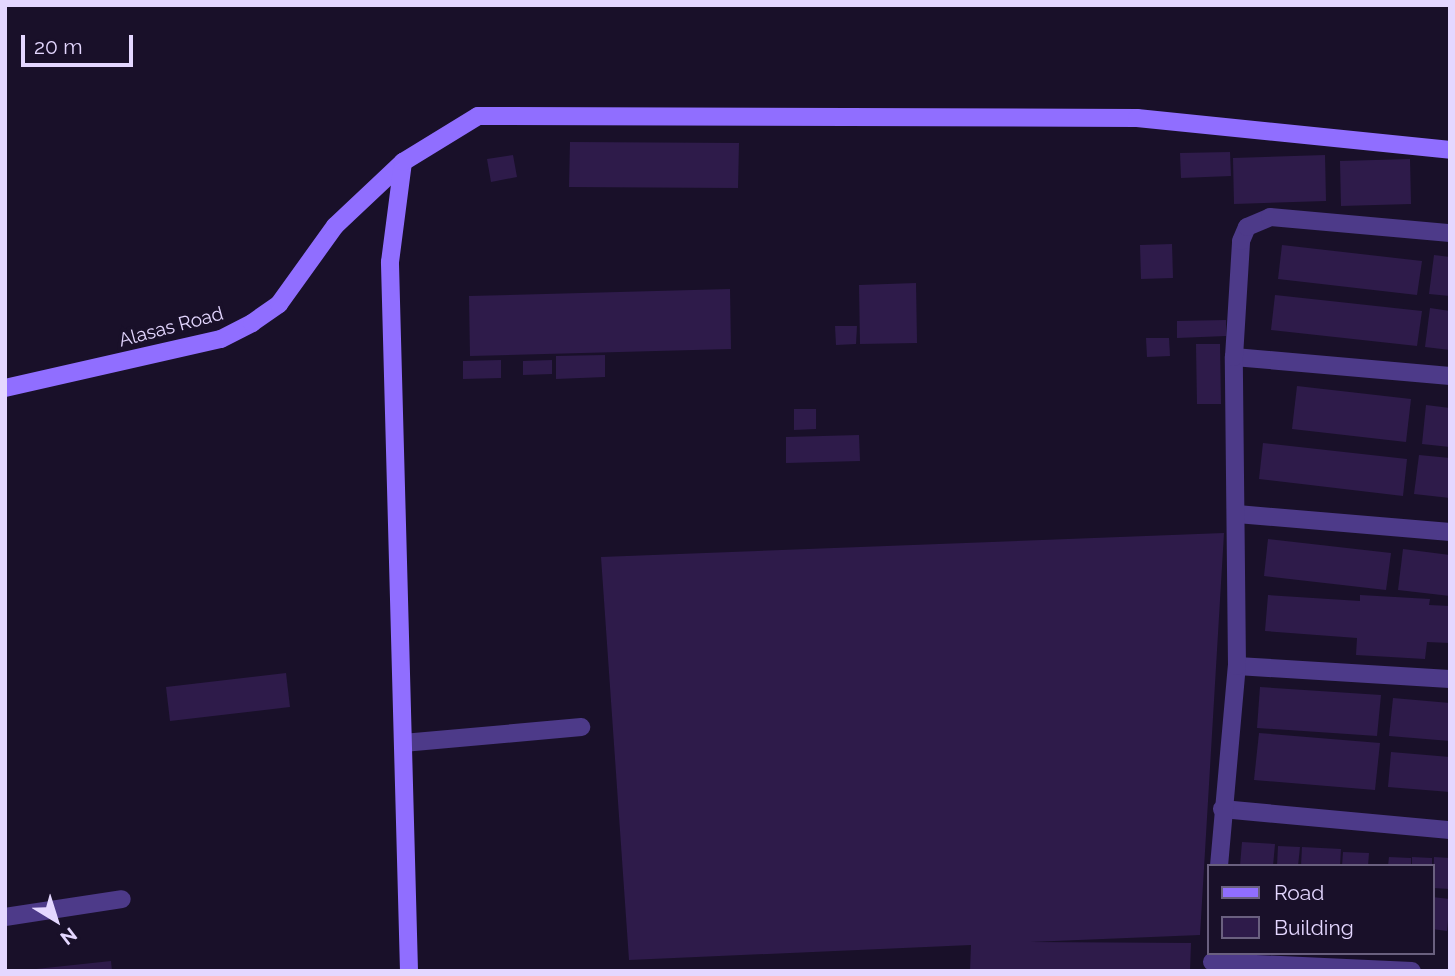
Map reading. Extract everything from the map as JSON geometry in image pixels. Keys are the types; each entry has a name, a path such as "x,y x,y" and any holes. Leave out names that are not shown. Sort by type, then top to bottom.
{"street":[{"name":"Alasas Road","path":"5,388 221,339 252,323 279,304 335,226 403,162 478,116 1137,118 1450,150"},
{"path":"403,162 390,262 409,971"},
{"path":"1219,864 1237,666 1234,357 1241,241 1252,223 1270,217 1450,233"},
{"path":"1234,357 1450,376"},
{"path":"1237,514 1450,532"},
{"path":"1237,666 1450,679"},
{"path":"403,743 581,727"},
{"path":"1222,810 1450,830"},
{"path":"5,917 122,899"},
{"path":"1212,962 1412,971"}],"building":[{"path":"570,142 739,143 738,188 569,187"},
{"path":"1230,152 1231,176 1181,178 1180,153"},
{"path":"513,155 517,177 491,182 487,159"},
{"path":"1325,155 1326,201 1234,204 1233,158"},
{"path":"1410,159 1411,204 1341,206 1340,161"},
{"path":"1172,244 1173,278 1141,279 1140,245"},
{"path":"1282,245 1422,261 1417,295 1278,279"},
{"path":"1434,255 1450,257 1450,296 1429,294"},
{"path":"916,283 917,343 860,344 859,285"},
{"path":"730,289 731,349 470,356 469,296"},
{"path":"1275,295 1422,311 1417,346 1271,330"},
{"path":"1430,308 1450,311 1450,350 1425,347"},
{"path":"1226,320 1226,336 1177,338 1177,321"},
{"path":"835,326 857,326 856,344 836,345"},
{"path":"1146,338 1169,338 1170,356 1147,357"},
{"path":"1196,344 1220,344 1221,404 1197,404"},
{"path":"605,355 605,377 556,379 556,356"},
{"path":"501,360 501,378 463,379 463,361"},
{"path":"552,360 552,374 523,375 523,361"},
{"path":"1297,386 1411,399 1406,442 1292,429"},
{"path":"1426,405 1450,408 1450,447 1422,444"},
{"path":"794,409 816,409 816,429 794,430"},
{"path":"859,435 860,461 786,463 786,437"},
{"path":"1263,443 1407,459 1403,496 1259,479"},
{"path":"1419,455 1450,458 1450,498 1414,494"},
{"path":"1224,533 1200,935 1030,942 1191,943 1190,971 970,971 971,945 629,960 601,557"},
{"path":"1268,539 1391,553 1386,590 1264,576"},
{"path":"1403,549 1450,555 1450,596 1398,590"},
{"path":"1268,595 1360,601 1360,595 1430,599 1429,605 1450,606 1450,643 1427,642 1425,659 1356,655 1357,638 1265,631"},
{"path":"286,673 290,707 170,721 166,687"},
{"path":"1260,687 1381,695 1377,736 1257,728"},
{"path":"1393,698 1450,703 1450,741 1389,736"},
{"path":"1259,733 1380,743 1375,790 1254,780"},
{"path":"1391,752 1450,757 1450,792 1388,787"},
{"path":"1242,842 1275,844 1273,864 1240,864"},
{"path":"1278,846 1300,847 1298,864 1277,864"},
{"path":"1302,847 1341,849 1340,864 1301,864"},
{"path":"1343,852 1369,853 1368,864 1342,864"},
{"path":"1389,857 1411,858 1411,864 1388,864"},
{"path":"1412,857 1432,858 1432,864 1412,864"},
{"path":"1434,857 1450,858 1450,889 1434,888"},
{"path":"1434,897 1450,899 1447,931 1434,929"},
{"path":"111,961 112,971 36,971 36,969"}]}
